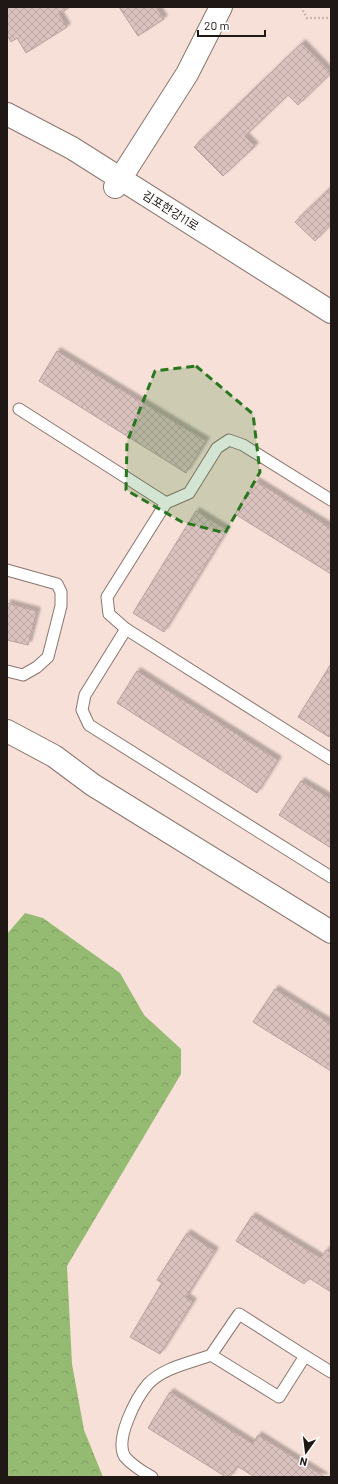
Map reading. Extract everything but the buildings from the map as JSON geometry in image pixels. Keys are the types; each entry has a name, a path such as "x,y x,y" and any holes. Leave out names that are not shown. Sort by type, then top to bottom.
{"street":[{"path":"118,182 187,74 222,7"},
{"name":"김포한강11로","path":"7,114 72,148 118,182 331,321"},
{"name":"김포한강11로","path":"7,124 118,182 331,312"},
{"path":"7,731 54,756 93,785 331,932"}],"lane":[{"path":"19,409 166,503"},
{"path":"331,500 242,445 229,440 217,448 189,493 166,503 107,597 109,614 126,629 331,759"},
{"path":"7,570 57,584 61,592 61,606 48,656 37,667 23,675 7,671"},
{"path":"126,629 85,695 82,710 89,725 331,877"},
{"path":"152,1477 139,1469 125,1456 121,1437 128,1418 148,1384 172,1368 211,1355 239,1314 331,1372"},
{"path":"211,1355 279,1397 305,1356"}],"path":[{"path":"301,7 307,18 331,18"}],"highlighted area":[{"path":"196,366 253,414 260,472 225,533 182,522 126,490 127,442 155,371"}],"green space":[{"path":"25,913 43,918 120,973 144,1015 181,1049 181,1074 67,1266 72,1364 84,1430 103,1477 7,1477 7,934"}]}
